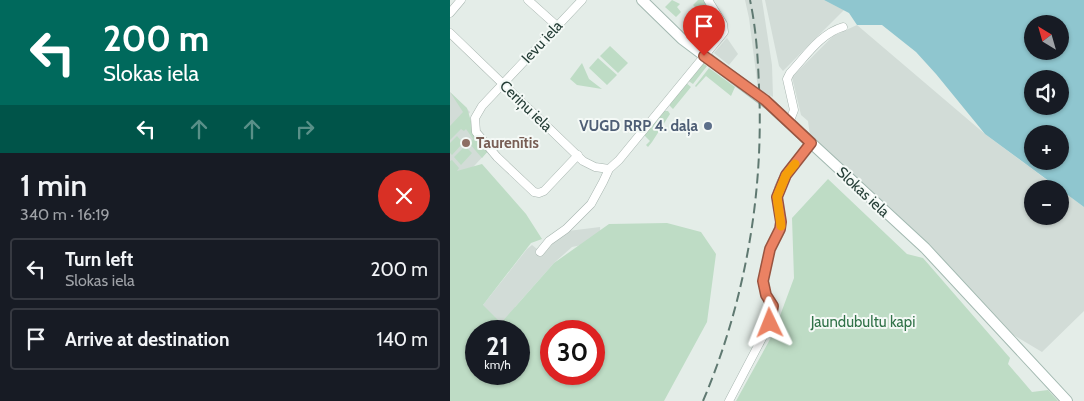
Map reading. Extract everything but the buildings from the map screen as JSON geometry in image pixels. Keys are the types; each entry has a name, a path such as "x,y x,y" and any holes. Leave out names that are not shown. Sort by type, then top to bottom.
{"main road":[{"name":"Slokas iela","path":"642,0 682,39 760,96 934,257 1067,401"}],"street":[{"path":"450,13 461,0"},
{"path":"528,0 557,26"},
{"name":"Ievu iela","path":"578,155 544,191 534,192 497,157 476,132 475,118 482,106 582,0"},
{"path":"540,252 549,241 566,229 591,204 609,169 619,160 724,32 723,24 708,0"},
{"path":"789,123 794,110 786,79 824,37 834,29 843,27"},
{"name":"Ceriņu iela","path":"450,33 578,155 591,166 609,169"},
{"path":"729,401 770,323 773,313 773,306 766,295 763,281 770,249 780,229 781,222 777,197 786,175 811,143"}],"shaded area":[{"path":"745,0 762,0 772,65 773,97 758,89"},
{"path":"765,0 824,0 844,10 783,71 779,66"},
{"path":"857,25 985,134 1024,163 1024,170 1033,170 1047,180 1024,180 1024,225 1069,225 1069,196 1084,207 1084,311 1042,352 995,324 934,257 811,143 808,121 801,115 792,77 833,36"},
{"path":"727,38 738,54 729,65 714,53"},
{"name":"Taurenītis","path":"450,92 470,112 468,115 475,135 488,151 450,192"},
{"path":"600,227 601,241 572,247 554,263 515,307 527,316 514,320 481,320 483,305 527,249 532,245 542,253 568,231"}],"green space":[{"path":"672,0 680,4 677,7 681,12 676,17 665,7"},
{"path":"698,0 705,0 710,6 702,14 693,5"},
{"path":"711,8 721,28 717,35 714,33 709,39 712,42 708,47 690,31 696,25 700,30 709,20 704,15"},
{"path":"610,46 628,63 618,73 600,56"},
{"path":"598,58 617,75 607,85 589,68"},
{"path":"701,62 707,66 693,84 687,80"},
{"path":"582,63 589,79 602,89 577,85 570,79"},
{"path":"709,68 735,87 731,96 706,76 695,86"},
{"path":"685,82 691,87 673,109 670,106 670,101"},
{"path":"450,92 467,108 475,135 488,151 482,158 469,143 473,139 466,129 464,131 461,129 450,140 450,126 463,112"},
{"path":"664,111 668,111 670,114 648,147 646,145 650,141 645,136 645,132"},
{"path":"457,136 463,143 452,155 450,153 450,143"},
{"path":"465,146 472,153 461,165 454,157"},
{"path":"452,160 459,168 457,171 482,164 526,214 542,239 531,243 483,305 498,320 465,320 465,385 530,385 530,320 504,320 554,263 609,224 667,223 701,232 716,254 707,322 664,401 450,401 450,161"},
{"name":"Jaundubultu kapi","path":"828,179 907,254 923,258 1010,358 1008,364 1032,392 1048,390 1058,401 736,401 774,332 794,278 792,218"}],"water":[{"path":"824,0 1084,0 1084,207 1069,196 1069,180 1047,180 1034,170 1069,170 1069,125 1024,125 1024,163 985,134 916,52 882,25 857,25 849,13"}],"railway":[{"path":"703,401 730,325 749,247 755,207 760,127 756,43 750,0"}],"slow traffic":[{"path":"781,226 777,197 786,175 795,164"}],"place":[{"name":"VUGD RRP 4. daļa","path":"708,126"},
{"name":"Taurenītis","path":"466,143"}],"route":[{"path":"704,56 765,100 811,143 786,175 777,197 781,222 780,229 770,249 763,281 766,295 773,306 770,323"}]}
